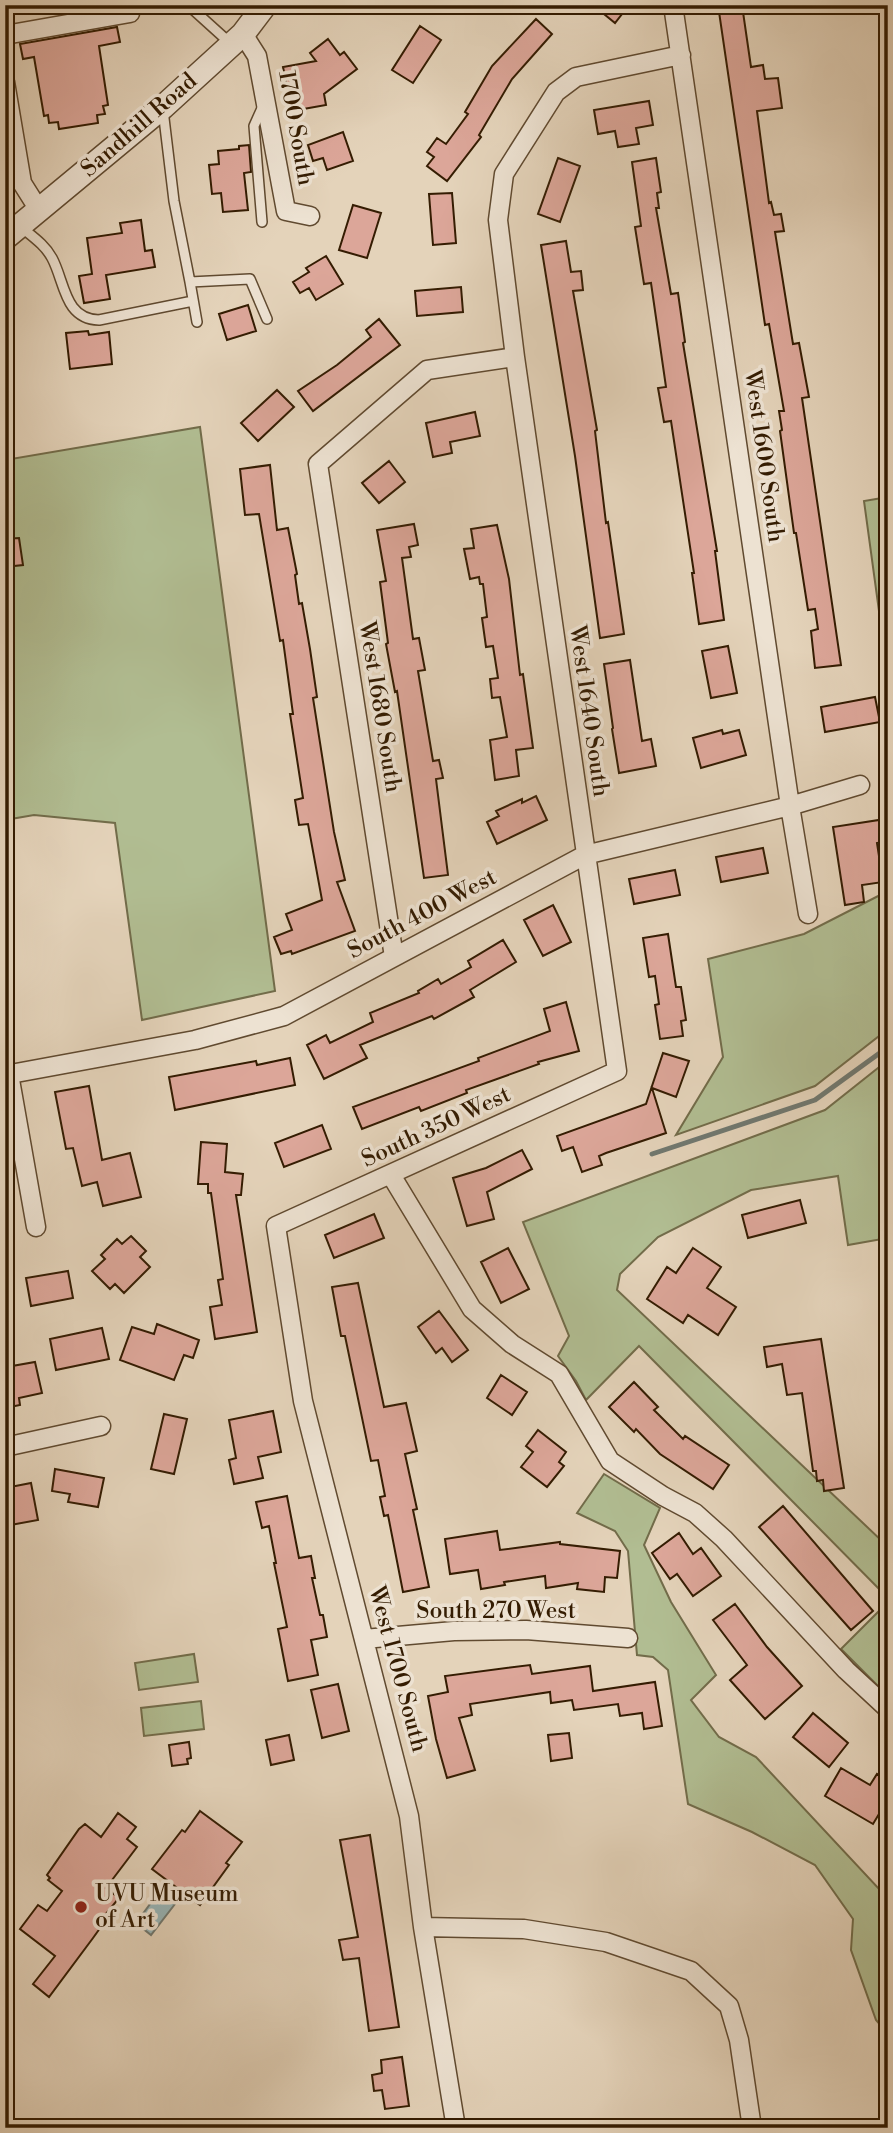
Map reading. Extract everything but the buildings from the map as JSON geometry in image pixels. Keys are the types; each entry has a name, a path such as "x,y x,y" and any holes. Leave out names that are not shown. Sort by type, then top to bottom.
{"street":[{"name":"Sandhill Road","path":"12,232 163,107 237,39 265,5"},
{"name":"West 1600 South","path":"673,5 808,914"},
{"path":"5,35 130,13"},
{"name":"1700 South","path":"237,39 257,56 286,211 310,216"},
{"name":"West 1640 South","path":"617,1071 584,855 498,220 504,174 556,92 576,77 681,55"},
{"path":"5,82 22,183 39,210"},
{"name":"West 1680 South","path":"394,957 318,464 427,370 515,357"},
{"name":"South 400 West","path":"7,1074 195,1040 284,1016 584,855 790,806 860,785"},
{"name":"South 350 West","path":"276,1226 617,1071"},
{"path":"7,1074 36,1227"},
{"path":"391,1175 472,1309 512,1345 559,1374 610,1461 663,1496 695,1513 723,1539 846,1670 888,1709"},
{"name":"West 1700 South","path":"276,1226 303,1401 409,1816 423,1927 456,2128"},
{"path":"5,1447 101,1426"},
{"name":"South 270 West","path":"364,1639 454,1631 526,1630 628,1638"},
{"path":"423,1927 524,1929 606,1942 691,1971 729,2006 738,2040 752,2128"}],"lane":[{"path":"188,5 237,39"},
{"path":"262,222 254,126 265,101"},
{"path":"163,107 174,201 197,322"},
{"path":"12,232 45,247 54,261 69,303 89,320 193,301"},
{"path":"190,282 250,279 267,319"}],"green space":[{"path":"200,427 275,991 142,1020 115,823 34,815 5,820 5,460"},
{"path":"888,497 888,677 864,501"},
{"path":"888,891 888,1029 815,1086 676,1135 723,1057 708,959 804,934"},
{"path":"888,1060 888,1238 848,1245 838,1176 751,1190 658,1237 620,1274 617,1290 883,1542 888,1554 888,1598 639,1346 586,1400 558,1356 569,1336 523,1222 825,1110"},
{"path":"604,1474 660,1508 644,1545 671,1602 716,1675 691,1700 719,1737 756,1757 879,1889 888,1893 888,2034 876,2020 851,1950 853,1919 815,1865 752,1832 688,1804 668,1670 653,1657 637,1655 628,1551 615,1531 577,1513"},
{"path":"888,1602 888,1696 841,1649"},
{"path":"194,1654 198,1682 139,1690 135,1663"},
{"path":"201,1701 204,1729 144,1736 141,1708"}],"water":[{"path":"159,1892 175,1904 151,1935 136,1923"}],"waterway":[{"path":"652,1154 815,1100 888,1047"}],"place":[{"name":"UVU Museum of Art","path":"81,1907"}]}
